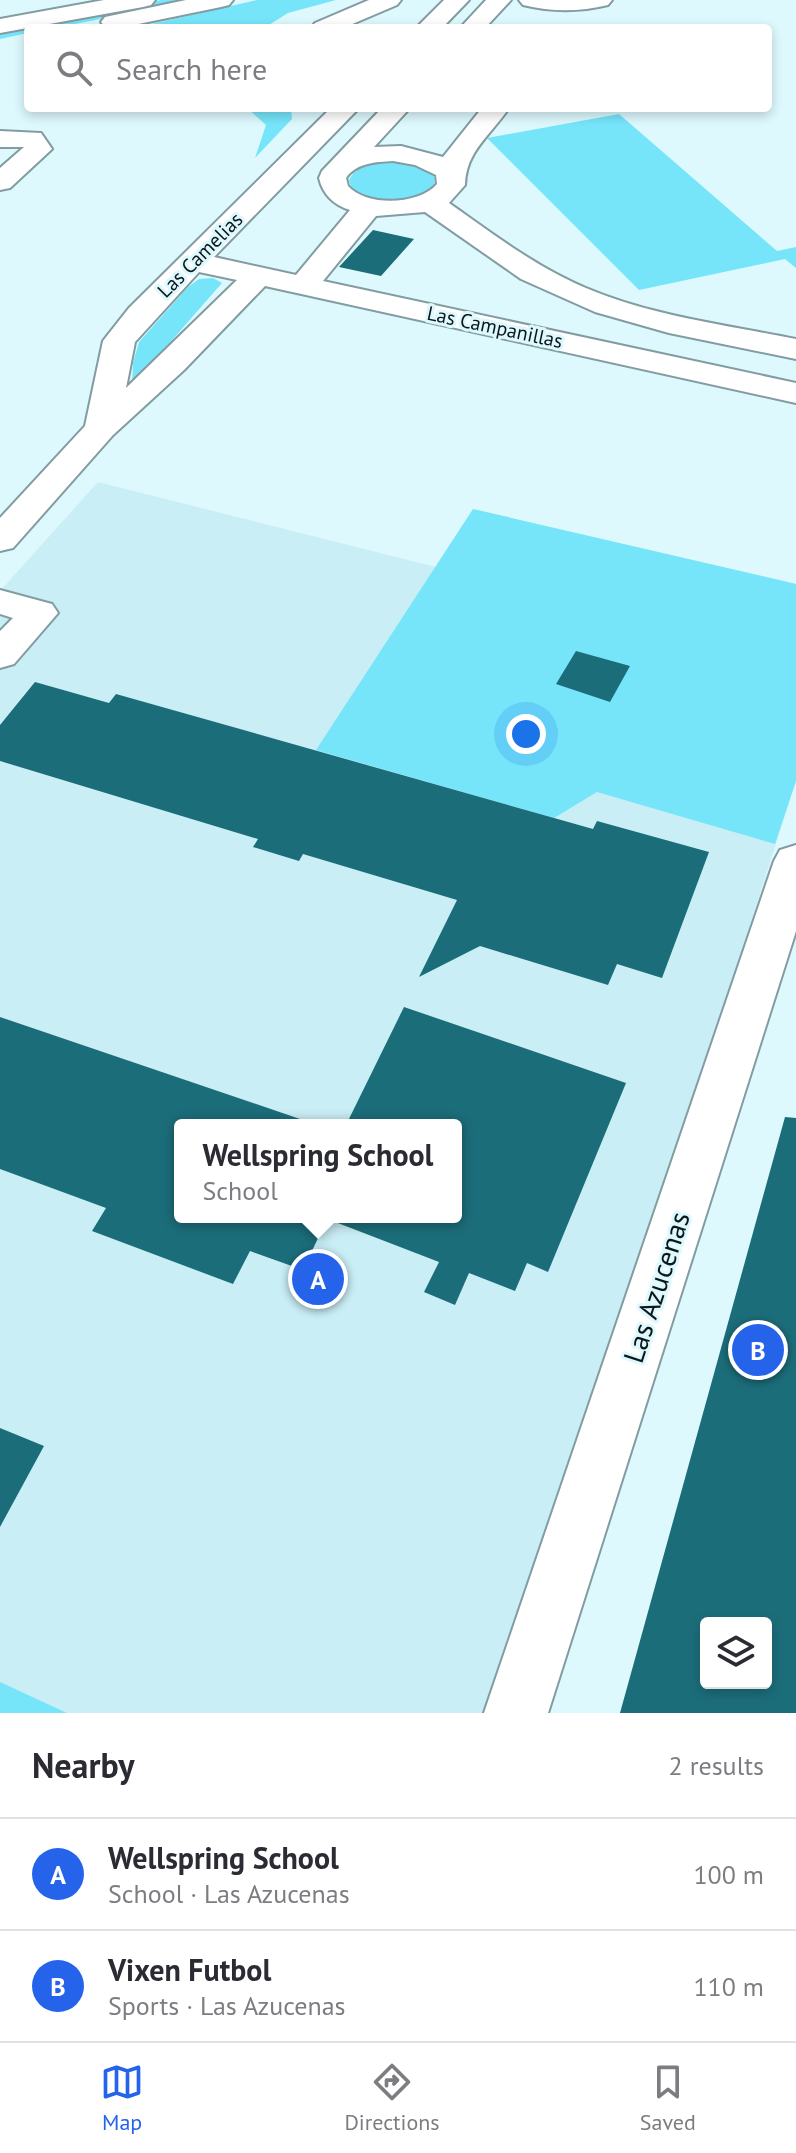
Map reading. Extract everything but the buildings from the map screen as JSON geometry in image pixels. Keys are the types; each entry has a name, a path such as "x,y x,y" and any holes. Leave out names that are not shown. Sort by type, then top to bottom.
{"street":[{"path":"0,26 143,0"},
{"path":"100,24 221,0"},
{"path":"432,24 457,0"},
{"path":"476,24 499,0"},
{"path":"531,0 555,5 593,2"},
{"path":"568,24 593,2"},
{"path":"337,24 390,9"},
{"path":"357,24 390,9"},
{"path":"370,24 390,9"},
{"path":"0,43 24,39"},
{"path":"393,112 333,174 332,184 338,193 369,206 390,208 429,202 443,195 450,185 456,157 493,112"},
{"name":"Las Camelias","path":"101,428 119,341 140,315 194,262 332,113"},
{"path":"0,139 32,139 39,149 0,182"},
{"path":"341,166 373,154 413,155 443,167 450,176"},
{"path":"429,202 547,281 581,297 635,314 796,349"},
{"path":"304,285 369,206"},
{"name":"Las Campanillas","path":"194,262 796,393"},
{"path":"0,540 101,428 173,363 258,276"},
{"path":"0,602 39,613 0,655"},
{"name":"Las Azucenas","path":"516,1713 796,861"}],"shaded area":[{"path":"161,0 198,0 75,24 36,24"},
{"path":"257,0 336,0 288,13 270,24 152,24"},
{"path":"24,26 24,34 0,39 0,31"},
{"path":"251,112 291,112 292,119 255,158 266,125"},
{"path":"619,114 777,251 796,247 796,268 785,259 639,290 487,138"},
{"path":"387,161 416,164 434,174 435,187 404,200 382,201 351,187 349,180 356,171"},
{"path":"213,278 222,283 132,386 133,363 139,342 188,287 199,279"},
{"path":"98,482 436,567 473,509 796,584 796,781 498,1713 0,1713 0,591"},
{"path":"473,509 796,584 796,781 775,844 597,792 554,818 316,750"},
{"path":"0,1682 67,1713 0,1713"}],"place":[{"name":"Wellspring School","path":"318,1279"},
{"name":"Vixen Futbol","path":"758,1350"}]}
